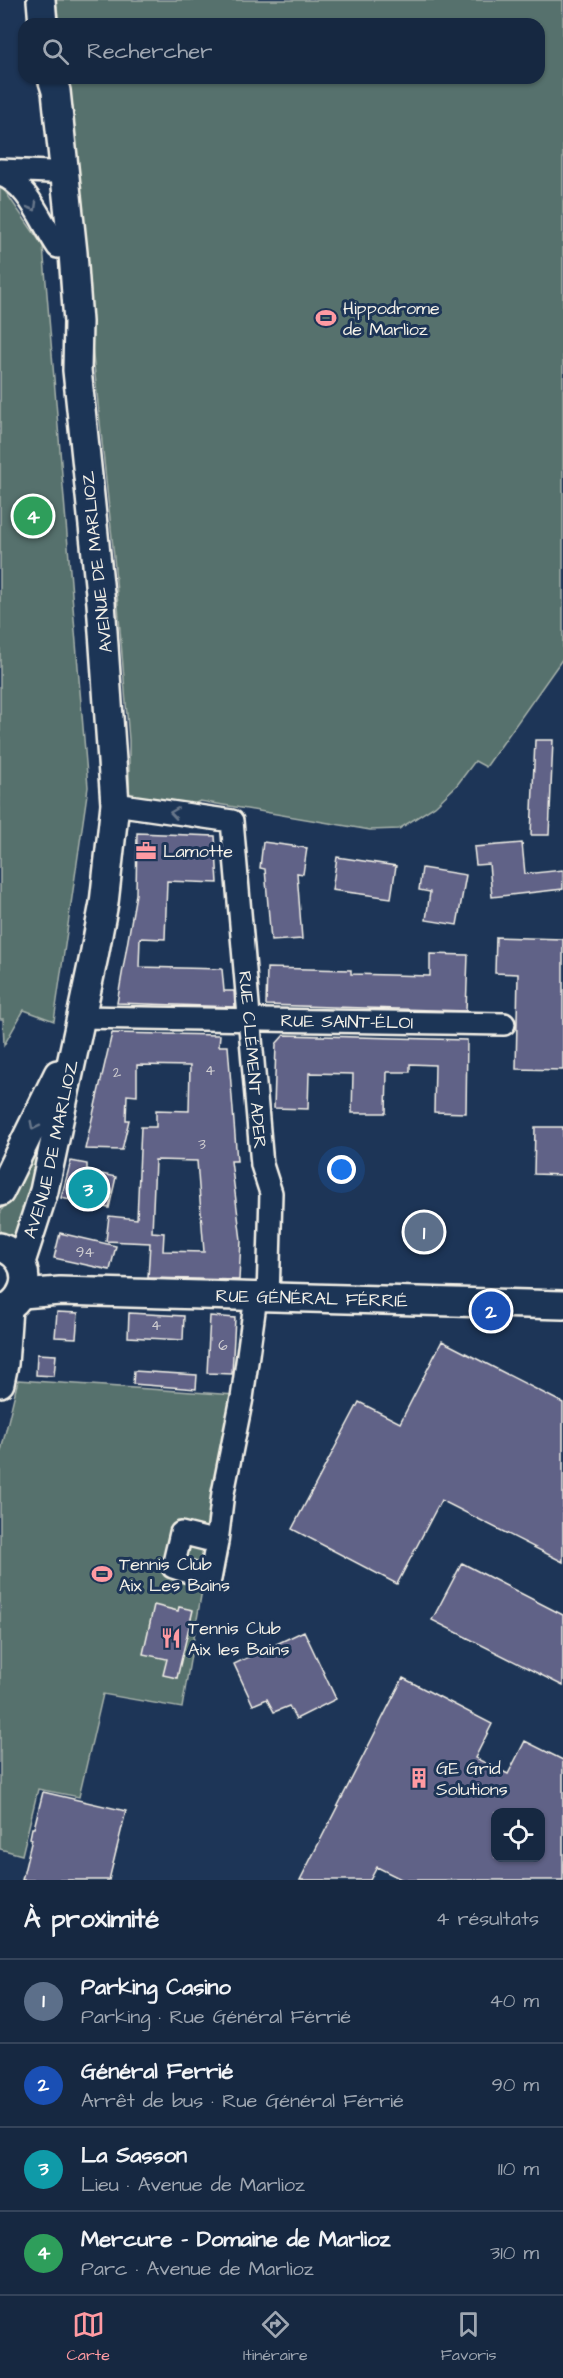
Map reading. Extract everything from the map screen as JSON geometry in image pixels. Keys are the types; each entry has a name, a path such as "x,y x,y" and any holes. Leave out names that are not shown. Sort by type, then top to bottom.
{"main road":[{"path":"41,0 43,18"},
{"name":"AVENUE DE MARLIOZ","path":"0,1383 12,1283 44,1191 104,903 115,804 102,603 77,370 66,322 43,84"},
{"name":"AVENUE DE MARLIOZ","path":"54,84 73,253 78,322 77,370"},
{"name":"AVENUE DE MARLIOZ","path":"111,838 108,811 112,755"},
{"name":"AVENUE DE MARLIOZ","path":"0,1192 36,1121 78,1026"},
{"name":"RUE GÉNÉRAL FÉRRIÉ","path":"12,1283 60,1291 563,1305"}],"street":[{"path":"0,170 50,172"},
{"path":"0,175 10,178 25,194 58,247"},
{"name":"RUE CLÉMENT ADER","path":"115,804 232,821 262,1165 271,1193 262,1298 223,1493 218,1542"},
{"name":"RUE SAINT-ÉLOI","path":"78,1026 248,1020 504,1024"}],"green space":[{"name":"Hippodrome de Marlioz","path":"56,0 563,0 563,658 486,767 475,761 457,785 435,806 399,829 370,830 200,801 194,804 129,796 129,740 114,557 65,84 545,84 545,18 58,18"},
{"path":"0,184 43,246 88,787 54,1021 24,1010 4,1045 3,1019 0,1019"},
{"path":"32,1153 39,1154 21,1239 0,1232 0,1214 27,1156"},
{"name":"Tennis Club Aix Les Bains","path":"18,1380 235,1395 182,1708 103,1694 79,1797 38,1789 22,1855 0,1849 0,1455"}],"building":[{"path":"535,740 553,740 549,835 531,835"},
{"path":"137,833 215,836 218,883 167,881 165,939 140,938 139,967 222,969 224,991 234,991 235,1007 117,1003 136,894"},
{"path":"263,842 307,848 303,874 297,873 302,939 271,941 265,869 260,868"},
{"path":"522,843 525,874 563,870 563,889 492,897 489,864 476,865 474,847"},
{"path":"337,857 396,866 391,898 332,890"},
{"path":"422,868 466,875 457,925 426,920 430,892 419,890"},
{"path":"496,937 563,939 563,1070 516,1069 518,974 495,973"},
{"path":"430,954 468,955 466,1011 266,1005 267,968 351,970 351,974 430,976"},
{"path":"112,1033 220,1035 219,1046 228,1046 237,1161 231,1161 241,1240 239,1280 148,1278 150,1243 106,1241 109,1216 137,1219 141,1127 156,1127 156,1110 189,1111 190,1066 137,1065 137,1096 127,1095 126,1120 129,1120 122,1150 85,1149","holes":["155,1160 197,1161 204,1252 163,1251 164,1233 152,1232"]},
{"path":"284,1035 467,1040 466,1113 434,1112 435,1065 410,1064 410,1072 387,1072 386,1113 352,1113 353,1074 309,1073 308,1109 274,1108 276,1044"},
{"path":"535,1127 563,1127 563,1175 534,1174"},
{"path":"71,1161 87,1164 87,1171 116,1177 109,1208 61,1198"},
{"path":"60,1233 116,1246 110,1270 54,1258"},
{"path":"57,1312 78,1313 76,1338 55,1337"},
{"path":"129,1313 184,1316 183,1340 128,1337"},
{"path":"210,1316 235,1318 232,1374 207,1373"},
{"path":"442,1341 563,1403 563,1562 441,1500 397,1584 292,1529 359,1402 400,1423"},
{"path":"37,1354 56,1355 54,1376 36,1375"},
{"path":"134,1371 197,1375 196,1389 133,1384"},
{"path":"462,1563 563,1615 563,1686 432,1620"},
{"path":"154,1605 178,1611 179,1607 193,1610 177,1678 163,1675 167,1659 143,1654"},
{"path":"304,1631 336,1699 296,1719 289,1706 274,1712 267,1699 253,1705 234,1664"},
{"name":"GE Grid Solutions","path":"403,1678 492,1724 475,1758 508,1774 525,1741 563,1760 563,1880 403,1880 377,1867 370,1880 300,1880"},
{"path":"43,1792 126,1811 109,1880 22,1880 32,1839 30,1838 32,1828 34,1828"}],"place":[{"name":"Hippodrome de Marlioz","path":"326,318"},
{"name":"Mercure - Domaine de Marlioz","path":"33,516"},
{"name":"Lamotte","path":"146,851"},
{"name":"La Sasson","path":"88,1189"},
{"name":"Parking Casino","path":"424,1232"},
{"name":"Général Ferrié","path":"491,1311"},
{"name":"Tennis Club Aix Les Bains","path":"102,1574"},
{"name":"Tennis Club Aix les Bains","path":"171,1638"},
{"name":"GE Grid Solutions","path":"419,1778"}]}
